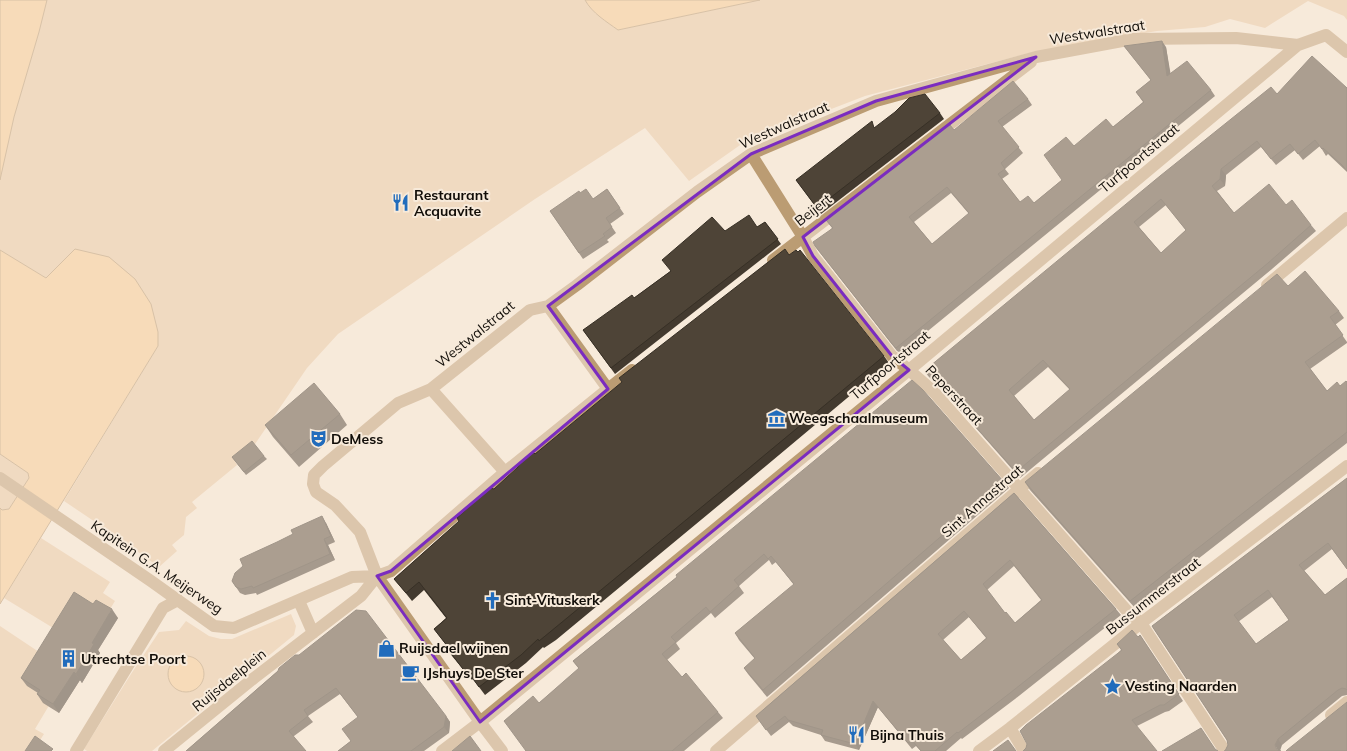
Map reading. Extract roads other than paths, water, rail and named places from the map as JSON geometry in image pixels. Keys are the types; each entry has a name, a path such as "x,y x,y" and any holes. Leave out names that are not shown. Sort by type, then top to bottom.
{"street":[{"name":"Westwalstraat","path":"377,576 360,532 335,505 316,492 313,484 314,475 398,403 431,389 530,310 548,306 696,192 751,154 876,101 1036,57 1133,39 1236,38 1298,45 1326,35 1347,52"},
{"name":"Turfpoortstraat","path":"442,751 480,722 909,370 1298,45"},
{"name":"Beijert","path":"765,266 1036,57"},
{"name":"Peperstraat","path":"751,154 803,237 813,256 892,356 932,392 1128,612 1141,623 1226,751"},
{"path":"1256,294 1347,218"},
{"path":"548,306 608,389"},
{"path":"502,751 377,576 391,571 505,472 640,364"},
{"path":"431,389 505,472"},
{"name":"Sint Annastraat","path":"716,751 1019,489 1050,464"},
{"name":"Bussummerstraat","path":"979,751 1141,623 1347,466"},
{"name":"Kapitein G.A. Meijerweg","path":"0,478 214,626 234,628 352,577 377,576"},
{"name":"Ruijsdaelplein","path":"164,751 254,678 361,596 377,576"},
{"path":"76,751 163,608 178,600"},
{"path":"299,600 313,632"},
{"path":"1324,721 1347,702"},
{"path":"1010,728 1024,751"}],"place":[{"name":"Restaurant Acquavite","path":"401,203"},
{"name":"Weegschaalmuseum","path":"776,418"},
{"name":"DeMess","path":"318,439"},
{"name":"Sint-Vituskerk","path":"492,600"},
{"name":"Ruijsdael wijnen","path":"386,648"},
{"name":"Utrechtse Poort","path":"68,659"},
{"name":"IJshuys De Ster","path":"410,673"},
{"name":"Vesting Naarden","path":"1112,686"},
{"name":"Bijna Thuis","path":"857,735"}]}
